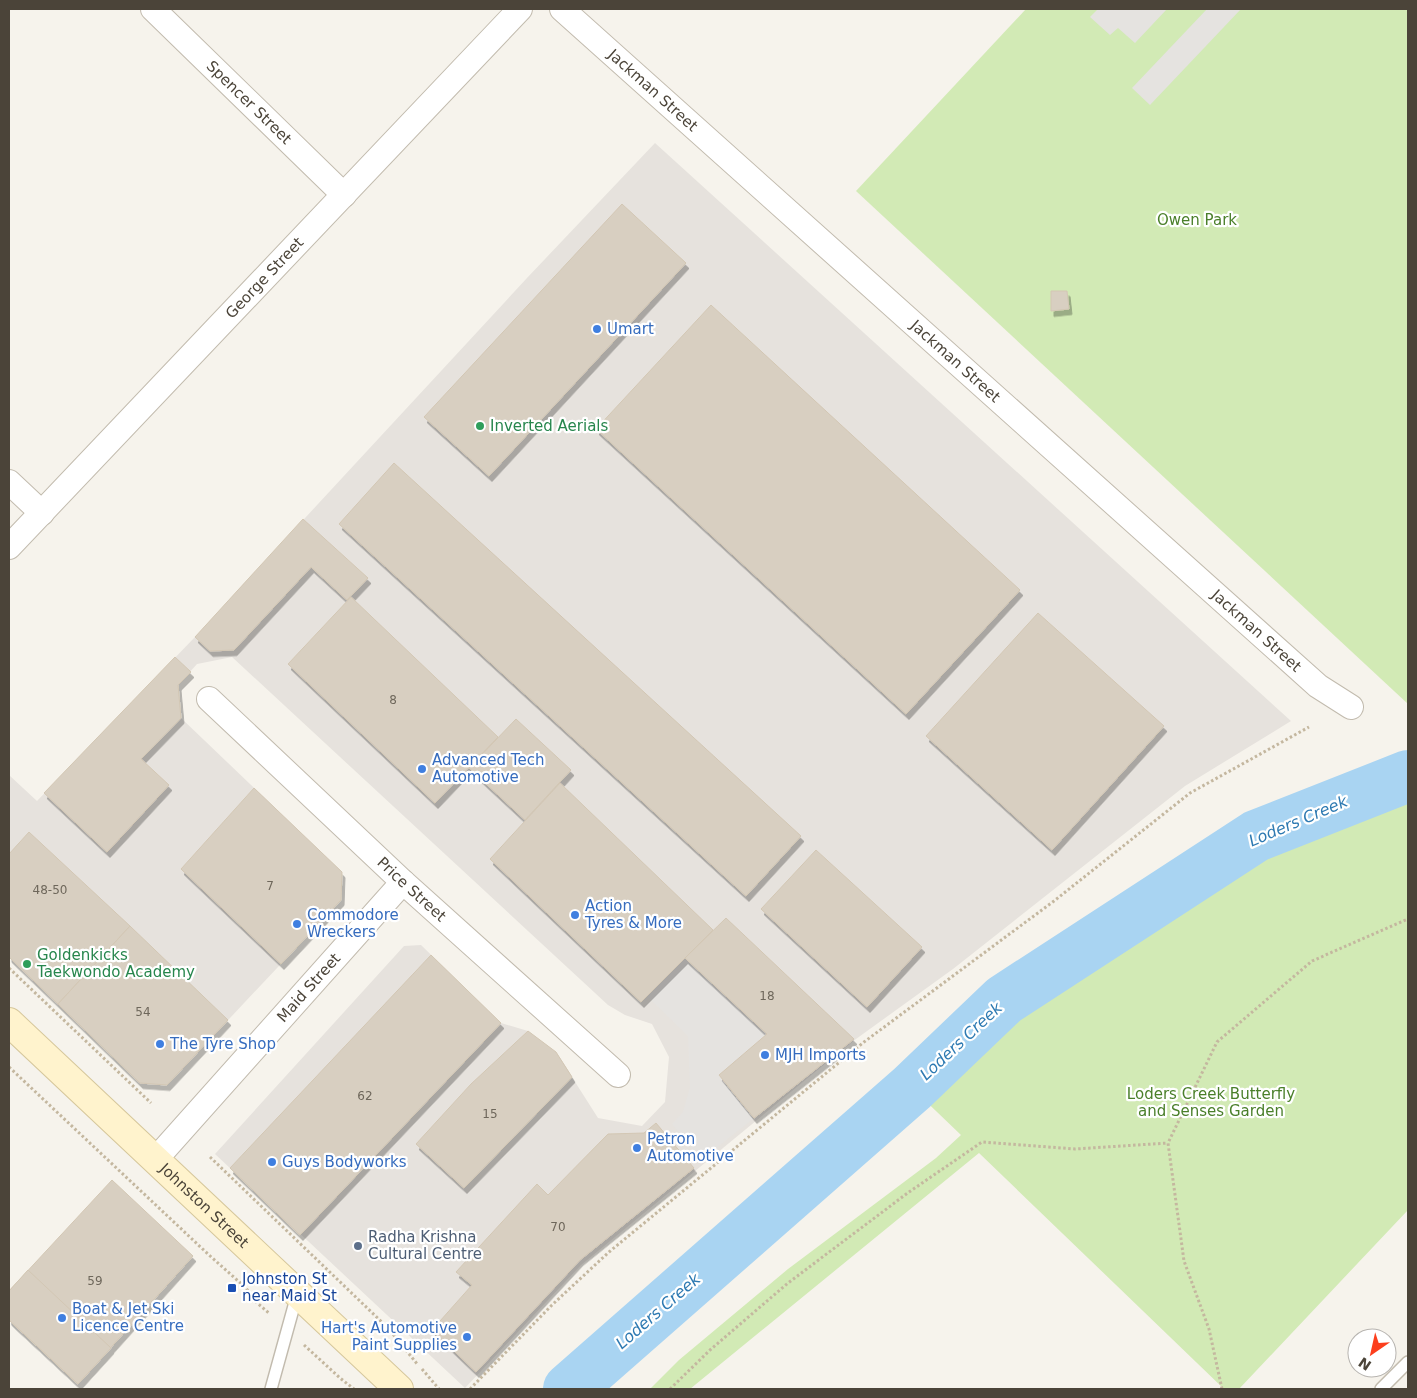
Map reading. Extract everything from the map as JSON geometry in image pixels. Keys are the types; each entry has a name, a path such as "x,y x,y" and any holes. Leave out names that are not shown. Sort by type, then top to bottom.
{"street":[{"name":"Spencer Street","path":"153,9 344,195"},
{"name":"George Street","path":"9,547 520,9"},
{"name":"Jackman Street","path":"562,9 1318,686 1351,707"},
{"path":"9,482 42,513"},
{"name":"Price Street","path":"209,698 403,882 618,1076"},
{"name":"Maid Street","path":"156,1160 403,882"},
{"name":"Johnston Street","path":"9,1022 399,1389"}],"lane":[{"path":"271,1389 297,1294"},
{"path":"1381,1389 1408,1362"}],"path":[{"path":"470,1389 552,1305 609,1252 864,1042 1054,901 1190,793 1309,727"},
{"path":"1222,1389 1209,1329 1184,1261 1168,1143 1217,1042 1312,961 1408,918"},
{"path":"9,968 151,1103"},
{"path":"9,1066 246,1288 256,1301 354,1389"},
{"path":"670,1389 710,1350 788,1283 909,1192 982,1142 1075,1149 1168,1143"},
{"path":"210,1157 388,1328 439,1389"}],"shaded area":[{"path":"1098,9 1167,9 1135,43 1118,28 1110,35 1090,17"},
{"path":"1207,9 1241,9 1150,105 1132,88"},
{"path":"655,143 1291,721 1185,786 953,969 856,1039 820,1068 581,1265 465,1388 215,1154 404,946 421,945 501,1023 528,1031 556,1052 598,1118 642,1126 665,1102 669,1057 652,1024 625,1015 608,1005 232,657 197,664 178,685 181,718 342,872 341,900 167,1085 140,1083 9,957 9,775 37,801 195,637 527,278"},
{"path":"685,958 767,1034 719,1075 754,1118 701,1160 672,1124 683,1112 690,1087 688,1036 647,996"}],"green space":[{"name":"Owen Park","path":"1026,9 1408,9 1408,704 856,191"},
{"name":"Loders Creek Butterfly and Senses Garden","path":"1408,776 1408,1210 1239,1389 1224,1389 979,1153 690,1389 650,1389 679,1360 788,1269 936,1158 961,1135 912,1088 1004,1000 1256,836"}],"building":[{"path":"622,204 686,263 489,476 424,417"},
{"path":"1051,291 1067,291 1069,309 1051,311"},
{"path":"711,305 1020,590 906,714 596,429"},
{"path":"394,463 801,836 746,896 339,524"},
{"path":"303,519 368,578 347,600 311,567 234,650 210,651 195,637"},
{"path":"351,597 498,737 435,803 288,664"},
{"path":"1038,613 1164,726 1052,850 926,736"},
{"path":"175,657 191,672 178,685 181,718 141,759 169,785 107,852 44,793"},
{"path":"516,719 571,770 525,820 469,768"},
{"path":"560,783 713,930 641,1002 490,859"},
{"path":"254,788 342,872 341,900 281,964 181,869"},
{"path":"29,832 130,926 58,1004 9,957 9,854"},
{"path":"816,850 922,947 867,1007 761,909"},
{"path":"726,918 854,1039 754,1118 719,1075 767,1034 685,958"},
{"path":"130,926 228,1020 167,1085 140,1083 58,1004"},
{"path":"431,955 501,1023 300,1235 230,1168"},
{"path":"528,1031 556,1052 572,1077 464,1188 416,1144 471,1084"},
{"path":"656,1123 694,1168 580,1260 476,1372 432,1330 472,1285 456,1272 537,1184 548,1195 608,1134 644,1133"},
{"path":"112,1180 193,1256 78,1384 9,1320 9,1291"},
{"path":"28,1270 111,1348 78,1384 9,1320 9,1291"}],"waterway":[{"name":"Loders Creek","path":"569,1389 912,1088 1004,1000 1256,836 1408,776"}],"place":[{"name":"Umart","path":"597,329"},
{"name":"Inverted Aerials","path":"480,426"},
{"name":"Advanced Tech Automotive","path":"422,769"},
{"name":"Action Tyres & More","path":"575,915"},
{"name":"Commodore Wreckers","path":"297,924"},
{"name":"Goldenkicks Taekwondo Academy","path":"27,964"},
{"name":"The Tyre Shop","path":"160,1044"},
{"name":"MJH Imports","path":"765,1055"},
{"name":"Petron Automotive","path":"637,1148"},
{"name":"Guys Bodyworks","path":"272,1162"},
{"name":"Radha Krishna Cultural Centre","path":"358,1246"},
{"name":"Johnston St near Maid St","path":"232,1288"},
{"name":"Boat & Jet Ski Licence Centre","path":"62,1318"},
{"name":"Hart's Automotive Paint Supplies","path":"467,1337"}]}
